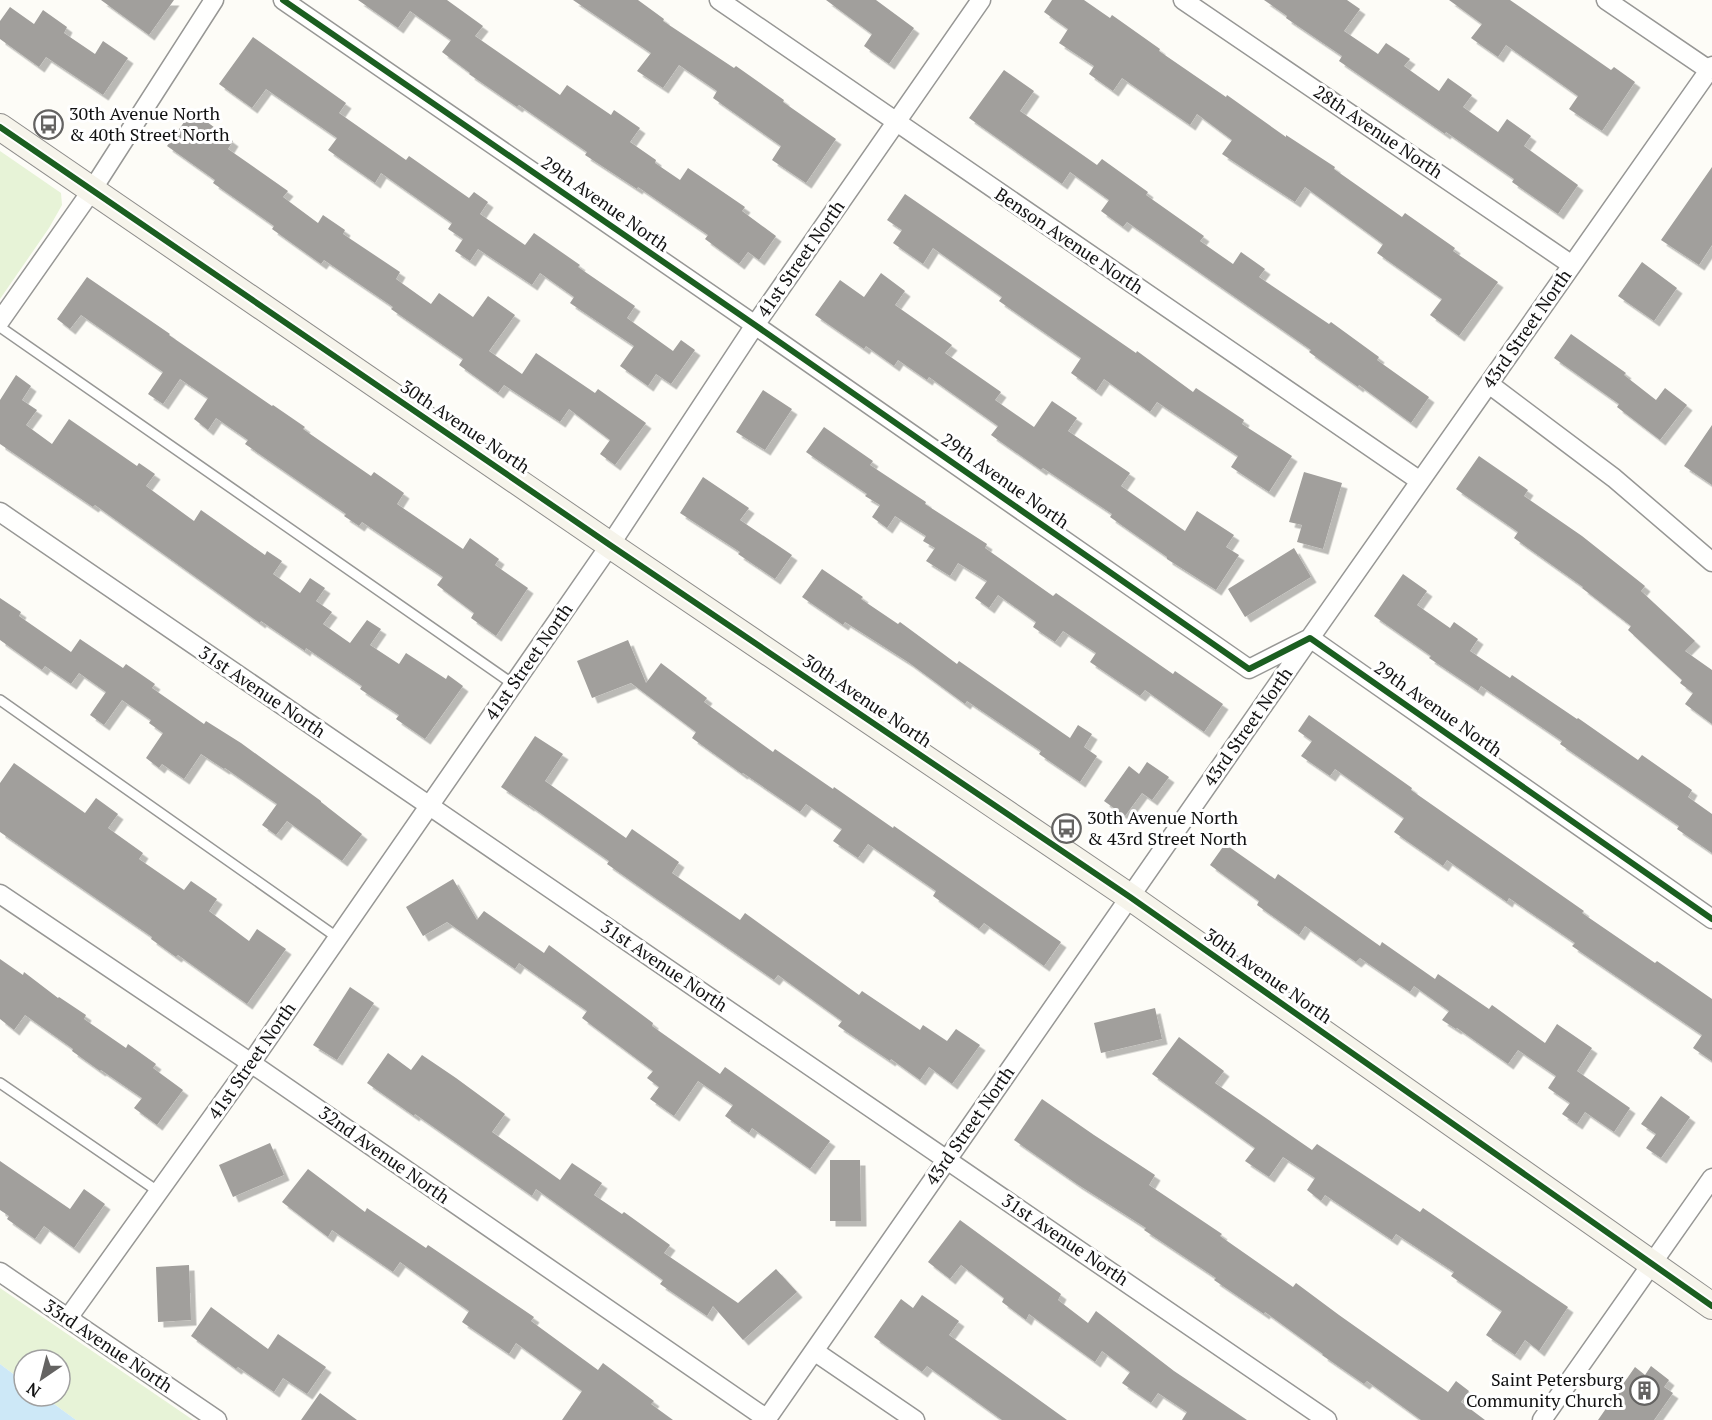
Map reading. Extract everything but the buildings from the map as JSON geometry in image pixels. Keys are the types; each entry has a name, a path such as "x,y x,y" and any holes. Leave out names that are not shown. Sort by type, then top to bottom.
{"street":[{"path":"0,321 92,190 214,0"},
{"name":"29th Avenue North","path":"283,0 1249,669 1310,638 1712,919"},
{"name":"Benson Avenue North","path":"719,0 1420,481"},
{"name":"41st Street North","path":"68,1318 251,1063 430,806 610,545 755,325 981,0"},
{"name":"28th Avenue North","path":"1183,0 1572,265"},
{"path":"1606,0 1711,68"},
{"name":"43rd Street North","path":"767,1420 1310,638 1711,68"},
{"name":"30th Avenue North","path":"0,127 610,545 1130,897 1712,1306"},
{"path":"1489,384 1614,478 1712,562"},
{"name":"31st Avenue North","path":"0,512 1327,1420"},
{"name":"32nd Avenue North","path":"0,894 251,1063 767,1420"},
{"path":"1542,1420 1712,1178"},
{"name":"33rd Avenue North","path":"0,1272 217,1420"},
{"path":"814,1351 915,1420"}],"lane":[{"path":"0,327 513,684"},
{"path":"0,699 338,938"},
{"path":"0,1083 159,1192"}],"green space":[{"path":"0,151 61,193 62,205 49,228 0,299"},
{"path":"0,1288 193,1420 76,1420 60,1408 72,1408 72,1348 12,1348 12,1373 0,1364"}],"water":[{"path":"0,1364 12,1373 12,1408 60,1408 76,1420 0,1420"}],"cycle path":[{"path":"283,0 1249,669 1310,638 1712,919"},
{"path":"0,127 610,545 1130,897 1712,1306"}],"place":[{"name":"30th Avenue North & 40th Street North","path":"48,124"},
{"name":"30th Avenue North & 43rd Street North","path":"1066,828"},
{"name":"Saint Petersburg Community Church","path":"1644,1390"}]}
